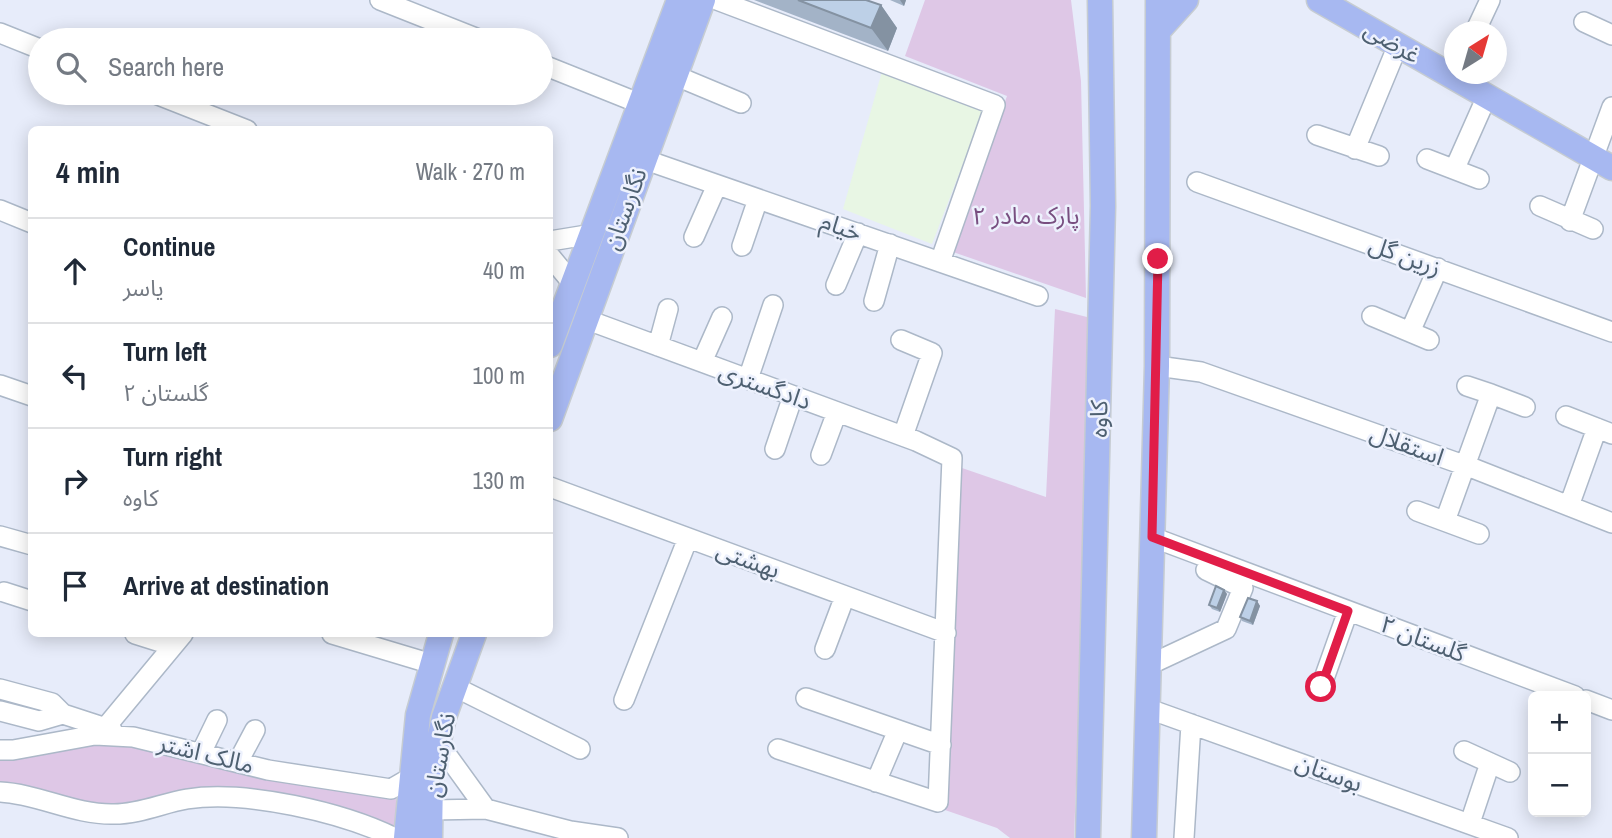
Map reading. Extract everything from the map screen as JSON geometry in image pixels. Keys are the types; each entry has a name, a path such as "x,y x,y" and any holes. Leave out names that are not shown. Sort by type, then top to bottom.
{"main road":[{"name":"نگارستان","path":"676,39 679,0"},
{"name":"نگارستان","path":"553,410 643,159 665,69 676,39 703,0"},
{"path":"1087,0 1101,86"},
{"name":"کاوه","path":"1088,838 1099,439 1100,0"},
{"path":"1144,838 1157,366 1158,0"},
{"path":"1158,32 1186,0"},
{"name":"غرضی","path":"1333,4 1398,45 1444,70"},
{"name":"نگارستان","path":"553,337 641,104 665,69"},
{"name":"غرضی","path":"1468,84 1602,162"},
{"name":"نگارستان","path":"406,838 418,715 440,637"},
{"name":"نگارستان","path":"430,838 431,778 455,687 473,637"}],"street":[{"path":"380,0 451,28"},
{"path":"717,0 995,105 940,262"},
{"path":"1480,21 1490,0"},
{"path":"1584,22 1612,35"},
{"path":"0,33 28,44"},
{"path":"1355,149 1398,45"},
{"path":"553,69 641,104"},
{"path":"665,69 741,103"},
{"path":"1455,169 1487,96"},
{"path":"183,105 237,126"},
{"path":"1570,221 1602,162 1612,107"},
{"path":"1317,135 1379,156"},
{"name":"خیام","path":"643,159 1038,296"},
{"path":"1427,159 1479,179"},
{"name":"زرین گل","path":"1197,182 1612,332"},
{"path":"694,237 717,184"},
{"path":"741,246 758,199"},
{"path":"1539,206 1593,229"},
{"path":"0,210 28,221"},
{"path":"836,285 858,233"},
{"path":"553,241 593,234"},
{"path":"874,301 890,244"},
{"path":"553,260 573,284"},
{"path":"1410,332 1438,268"},
{"path":"748,379 772,305"},
{"path":"658,346 668,310"},
{"path":"1371,316 1429,340"},
{"path":"702,362 722,317"},
{"name":"دادگستری","path":"585,319 903,436 952,458 946,633"},
{"path":"901,340 932,353 903,436"},
{"name":"استقلال","path":"1157,366 1201,372 1465,466 1612,523"},
{"path":"0,385 28,395"},
{"path":"1467,386 1525,407"},
{"path":"1445,521 1491,394"},
{"path":"775,449 793,396"},
{"path":"821,455 837,412"},
{"path":"1566,416 1605,431 1569,506"},
{"name":"بهشتی","path":"553,488 946,633"},
{"path":"1417,511 1479,534"},
{"path":"0,536 28,544"},
{"name":"گلستان ۲","path":"1152,537 1562,691"},
{"path":"624,700 688,538"},
{"path":"1149,665 1226,629 1243,587 1193,563 1191,552"},
{"path":"4,592 28,600"},
{"path":"825,649 845,596"},
{"path":"1321,687 1348,611"},
{"path":"778,749 938,802 946,633"},
{"path":"156,637 178,640"},
{"path":"342,637 432,664"},
{"path":"105,728 178,640"},
{"path":"455,687 580,748"},
{"path":"0,689 52,703 63,714 133,737"},
{"path":"806,698 941,745"},
{"path":"1591,702 1612,710"},
{"name":"بوستان","path":"1149,709 1508,838"},
{"path":"0,711 39,721 63,714"},
{"path":"201,753 216,720"},
{"path":"1184,838 1191,724"},
{"path":"238,762 255,730"},
{"path":"876,782 898,730"},
{"name":"مالک اشتر","path":"0,750 96,735 133,737 238,762 391,789 410,778"},
{"path":"439,744 486,809"},
{"path":"1464,751 1510,772"},
{"path":"1470,823 1490,763"},
{"name":"مالک اشتر","path":"0,792 24,793 71,809 114,814 149,810 186,799 221,797 314,810 375,828 395,838"},
{"path":"431,810 486,809 570,831 618,838"}],"shaded area":[{"path":"883,68 986,104 932,244 843,209"}],"green space":[{"name":"پارک مادر ۲","path":"925,0 1071,0 1081,81 1086,298 953,252 1007,96 905,56"},
{"path":"1055,309 1087,317 1087,490 1074,838 1010,838 997,828 945,810 957,475 962,468 1046,497"},
{"path":"130,743 396,799 396,832 287,797 242,789 209,787 137,806 104,807 0,786 0,758 99,744"}],"building":[{"path":"798,0 866,0 881,5 871,28"},
{"path":"1216,586 1224,590 1217,608 1209,605"},
{"path":"1248,598 1257,601 1250,621 1240,617"}],"route":[{"path":"1158,259 1152,537 1348,611 1321,687"}]}
